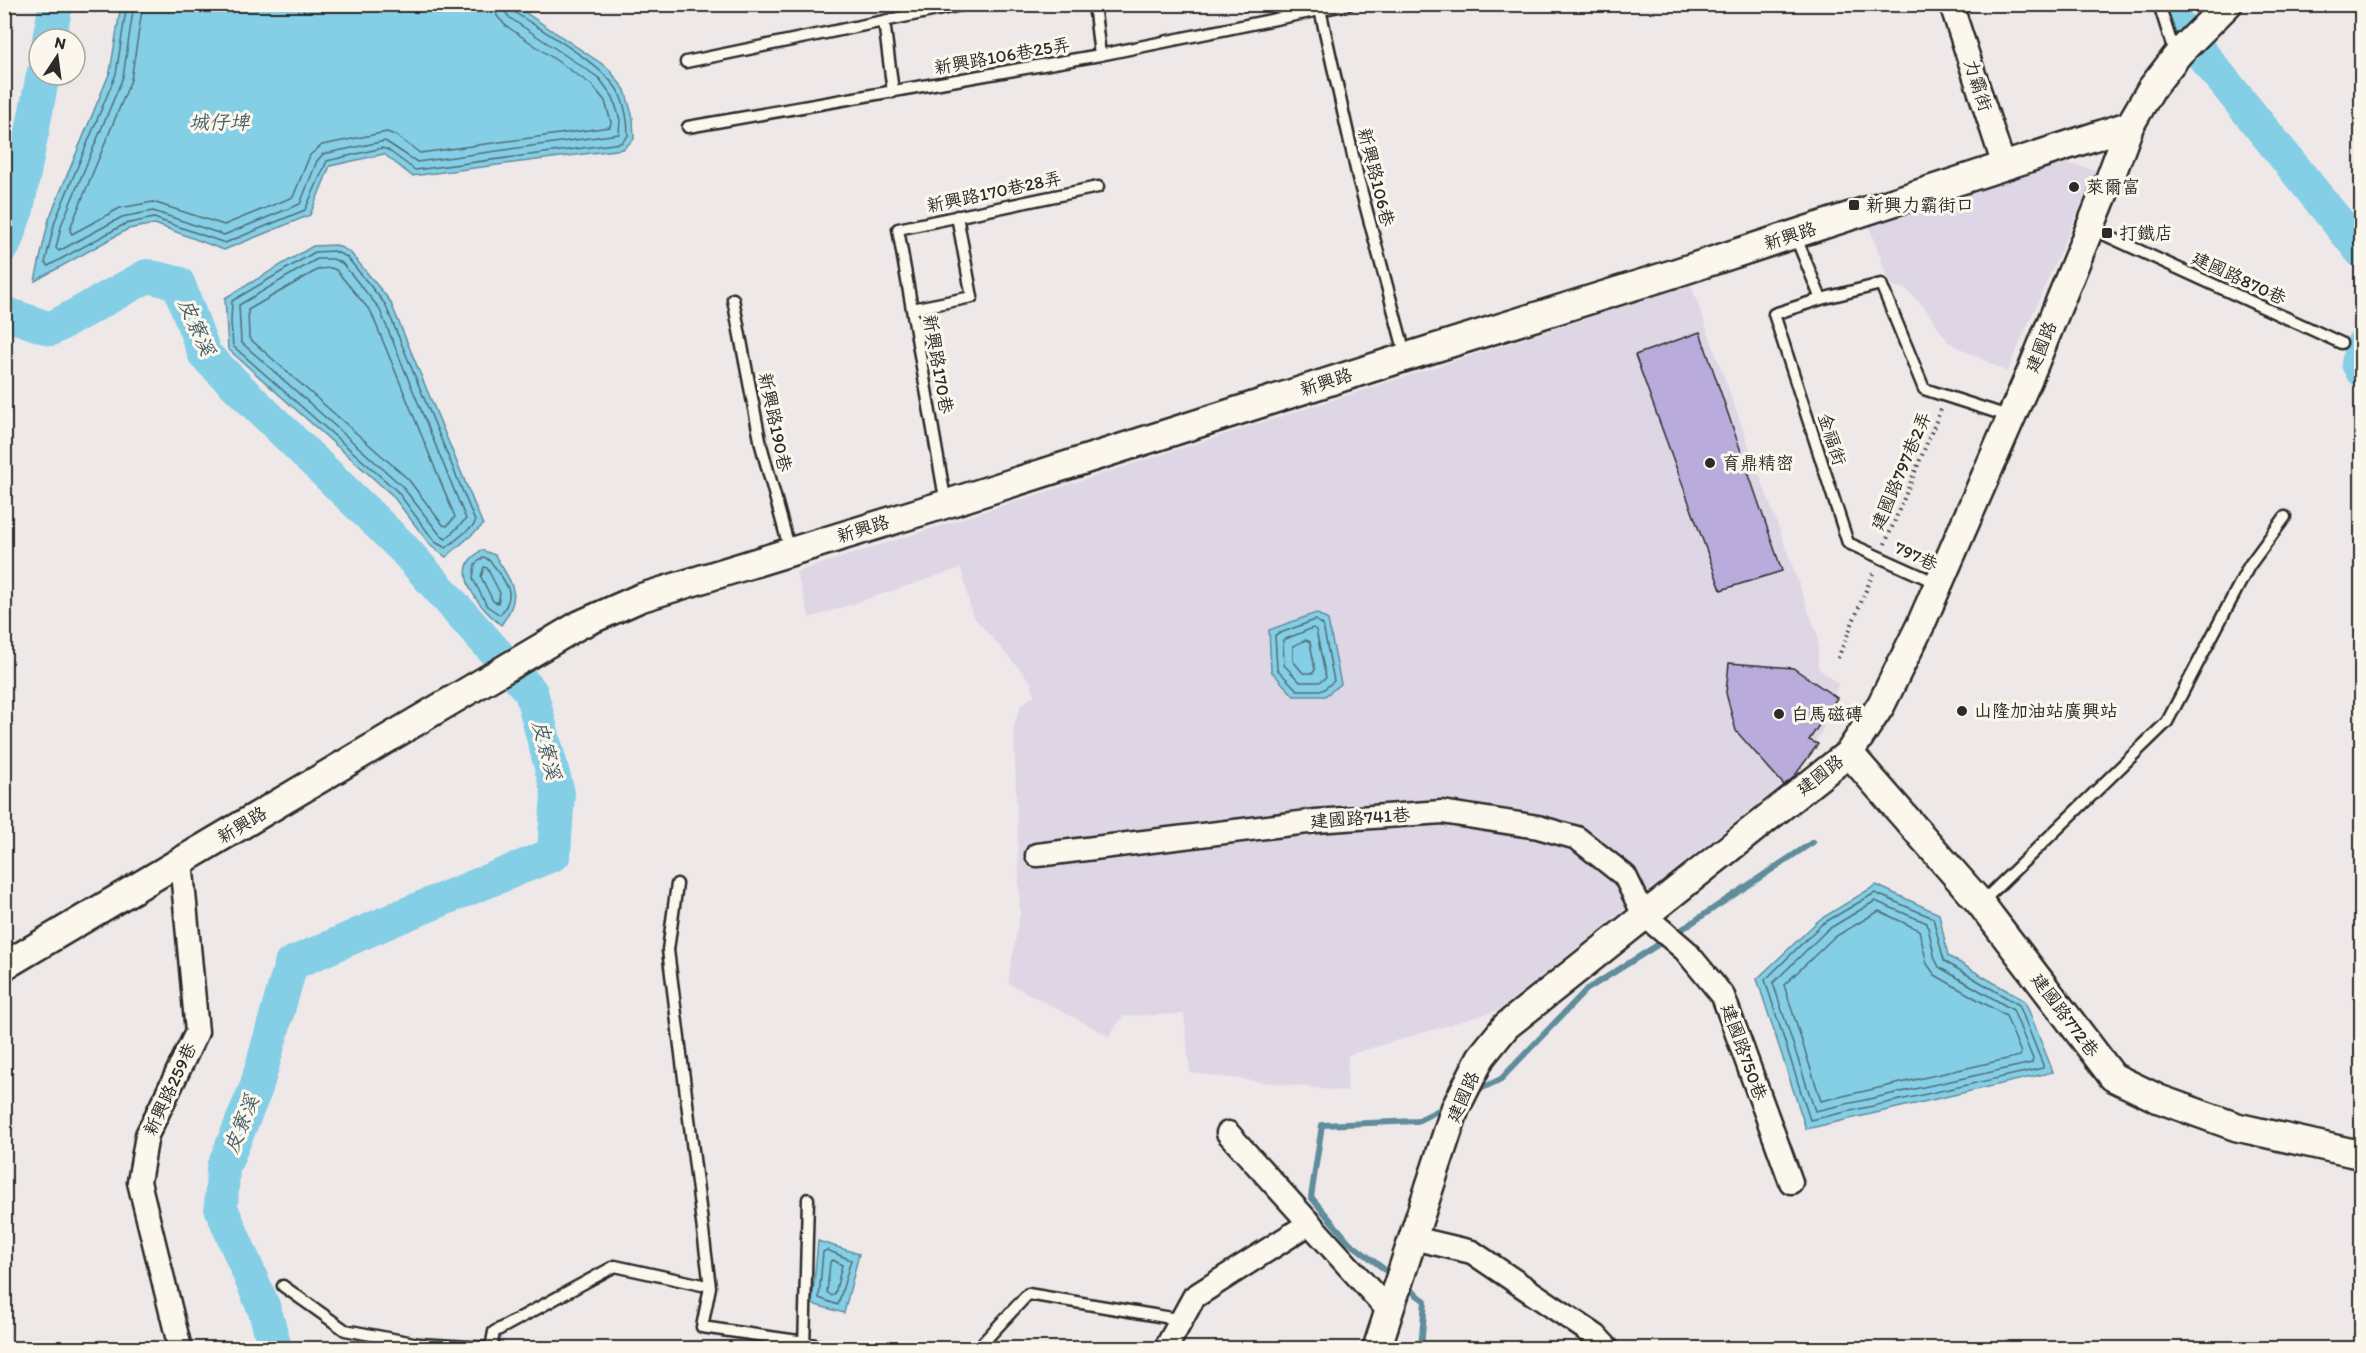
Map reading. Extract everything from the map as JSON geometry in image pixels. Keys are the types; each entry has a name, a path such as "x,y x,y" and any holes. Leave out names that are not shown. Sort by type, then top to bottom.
{"street":[{"name":"力霸街","path":"1952,4 2004,166"},
{"name":"建國路","path":"1377,1348 1460,1099 1481,1057 1506,1026 1849,753 1881,705 1921,624 2012,417 2130,125 2151,89 2188,44 2228,4"},
{"name":"新興路","path":"4,966 579,625 640,598 946,504 1795,235 2130,125"},
{"name":"建國路772巷","path":"1849,753 1981,904 2113,1077 2159,1099 2236,1127 2361,1155"},
{"name":"建國路741巷","path":"1037,855 1316,821 1442,812 1538,827 1577,838 1625,876 1644,915"},
{"name":"新興路259巷","path":"180,1348 140,1182 147,1135 197,1032 181,861"},
{"name":"建國路750巷","path":"1644,915 1685,950 1723,996 1791,1182"},
{"path":"1228,1133 1310,1223 1396,1291"},
{"path":"1166,1348 1194,1297 1310,1223"},
{"path":"1413,1238 1472,1252 1596,1336 1607,1348"}],"lane":[{"path":"686,62 966,4"},
{"path":"1094,4 1100,55"},
{"name":"新興路106巷25弄","path":"688,127 1100,55 1320,7 1349,4"},
{"path":"2158,4 2171,42 2188,44"},
{"name":"新興路106巷","path":"1320,7 1358,178 1406,357"},
{"path":"884,21 893,92"},
{"name":"新興路170巷28弄","path":"898,229 1098,187"},
{"path":"912,309 972,297 957,216"},
{"name":"建國路870巷","path":"2090,228 2341,343"},
{"name":"新興路170巷","path":"898,229 946,504"},
{"path":"1795,235 1821,299 1881,284 1924,389 2012,417"},
{"name":"新興路190巷","path":"733,299 760,445 790,551"},
{"name":"金福街","path":"1821,299 1774,314 1848,543 1880,557"},
{"path":"1981,904 2167,722 2250,566 2285,516"},
{"name":"797巷","path":"1880,557 1939,584"},
{"path":"677,884 668,950 710,1287 702,1327 825,1348"},
{"path":"804,1345 808,1199"},
{"path":"283,1286 345,1330 419,1344 490,1348 494,1332 615,1266 702,1285"},
{"path":"978,1348 1028,1294 1183,1320"}],"path":[{"name":"建國路797巷2弄","path":"1838,658 1947,395"}],"shaded area":[{"path":"2060,162 2096,170 2007,372 1948,342 1925,308 1907,290 1890,285 1869,226"},
{"path":"1691,285 1818,637 1818,668 1838,684 1823,729 1798,772 1499,1010 1348,1055 1347,1092 1190,1073 1184,1014 1123,1016 1109,1036 1008,983 1020,912 1014,726 1021,705 1034,696 1031,682 972,615 961,568 810,618 796,572"}],"water":[{"name":"城仔埤","path":"121,5 514,5 608,68 625,90 633,118 634,139 623,149 412,176 384,154 330,166 310,215 224,250 155,224 128,229 35,281 49,219 110,72"},
{"path":"336,245 350,252 390,301 483,525 446,557 431,546 392,495 228,349 225,298 313,246"},
{"path":"481,550 495,555 513,590 512,605 501,625 480,605 469,587 467,569 470,560"},
{"path":"1316,613 1328,620 1341,684 1325,696 1294,696 1271,671 1269,630"},
{"path":"1876,885 1939,914 1948,956 2025,1001 2053,1072 1806,1129 1757,979 1819,920"},
{"path":"818,1241 859,1254 844,1313 812,1304"}],"building":[{"name":"育鼎精密","path":"1700,332 1782,571 1721,590 1635,355"},
{"name":"白馬磁磚","path":"1729,663 1793,668 1837,698 1809,740 1818,744 1793,778 1784,785 1736,731 1726,693"}],"waterway":[{"name":"皮寮溪","path":"51,27 56,4"},
{"path":"2170,4 2175,21 2362,252"},
{"name":"皮寮溪","path":"4,245 17,209 41,87"},
{"name":"皮寮溪","path":"4,313 51,329 147,276 178,283 205,355 402,547 531,692 558,793 554,854 291,964 256,1088 223,1168 221,1208 265,1311 275,1348"},
{"path":"2362,346 2358,363 2362,371"},
{"path":"1675,934 1813,842"},
{"path":"1472,1093 1501,1079 1586,990 1667,939"},
{"path":"1393,1276 1349,1242 1311,1197 1322,1125 1417,1121 1447,1106"},
{"path":"1404,1285 1425,1301 1421,1348"}],"place":[{"name":"萊爾富","path":"2074,187"},
{"name":"新興力霸街口","path":"1854,205"},
{"name":"打鐵店","path":"2107,233"},
{"name":"育鼎精密","path":"1710,463"},
{"name":"山隆加油站廣興站","path":"1962,711"},
{"name":"白馬磁磚","path":"1779,714"}]}
